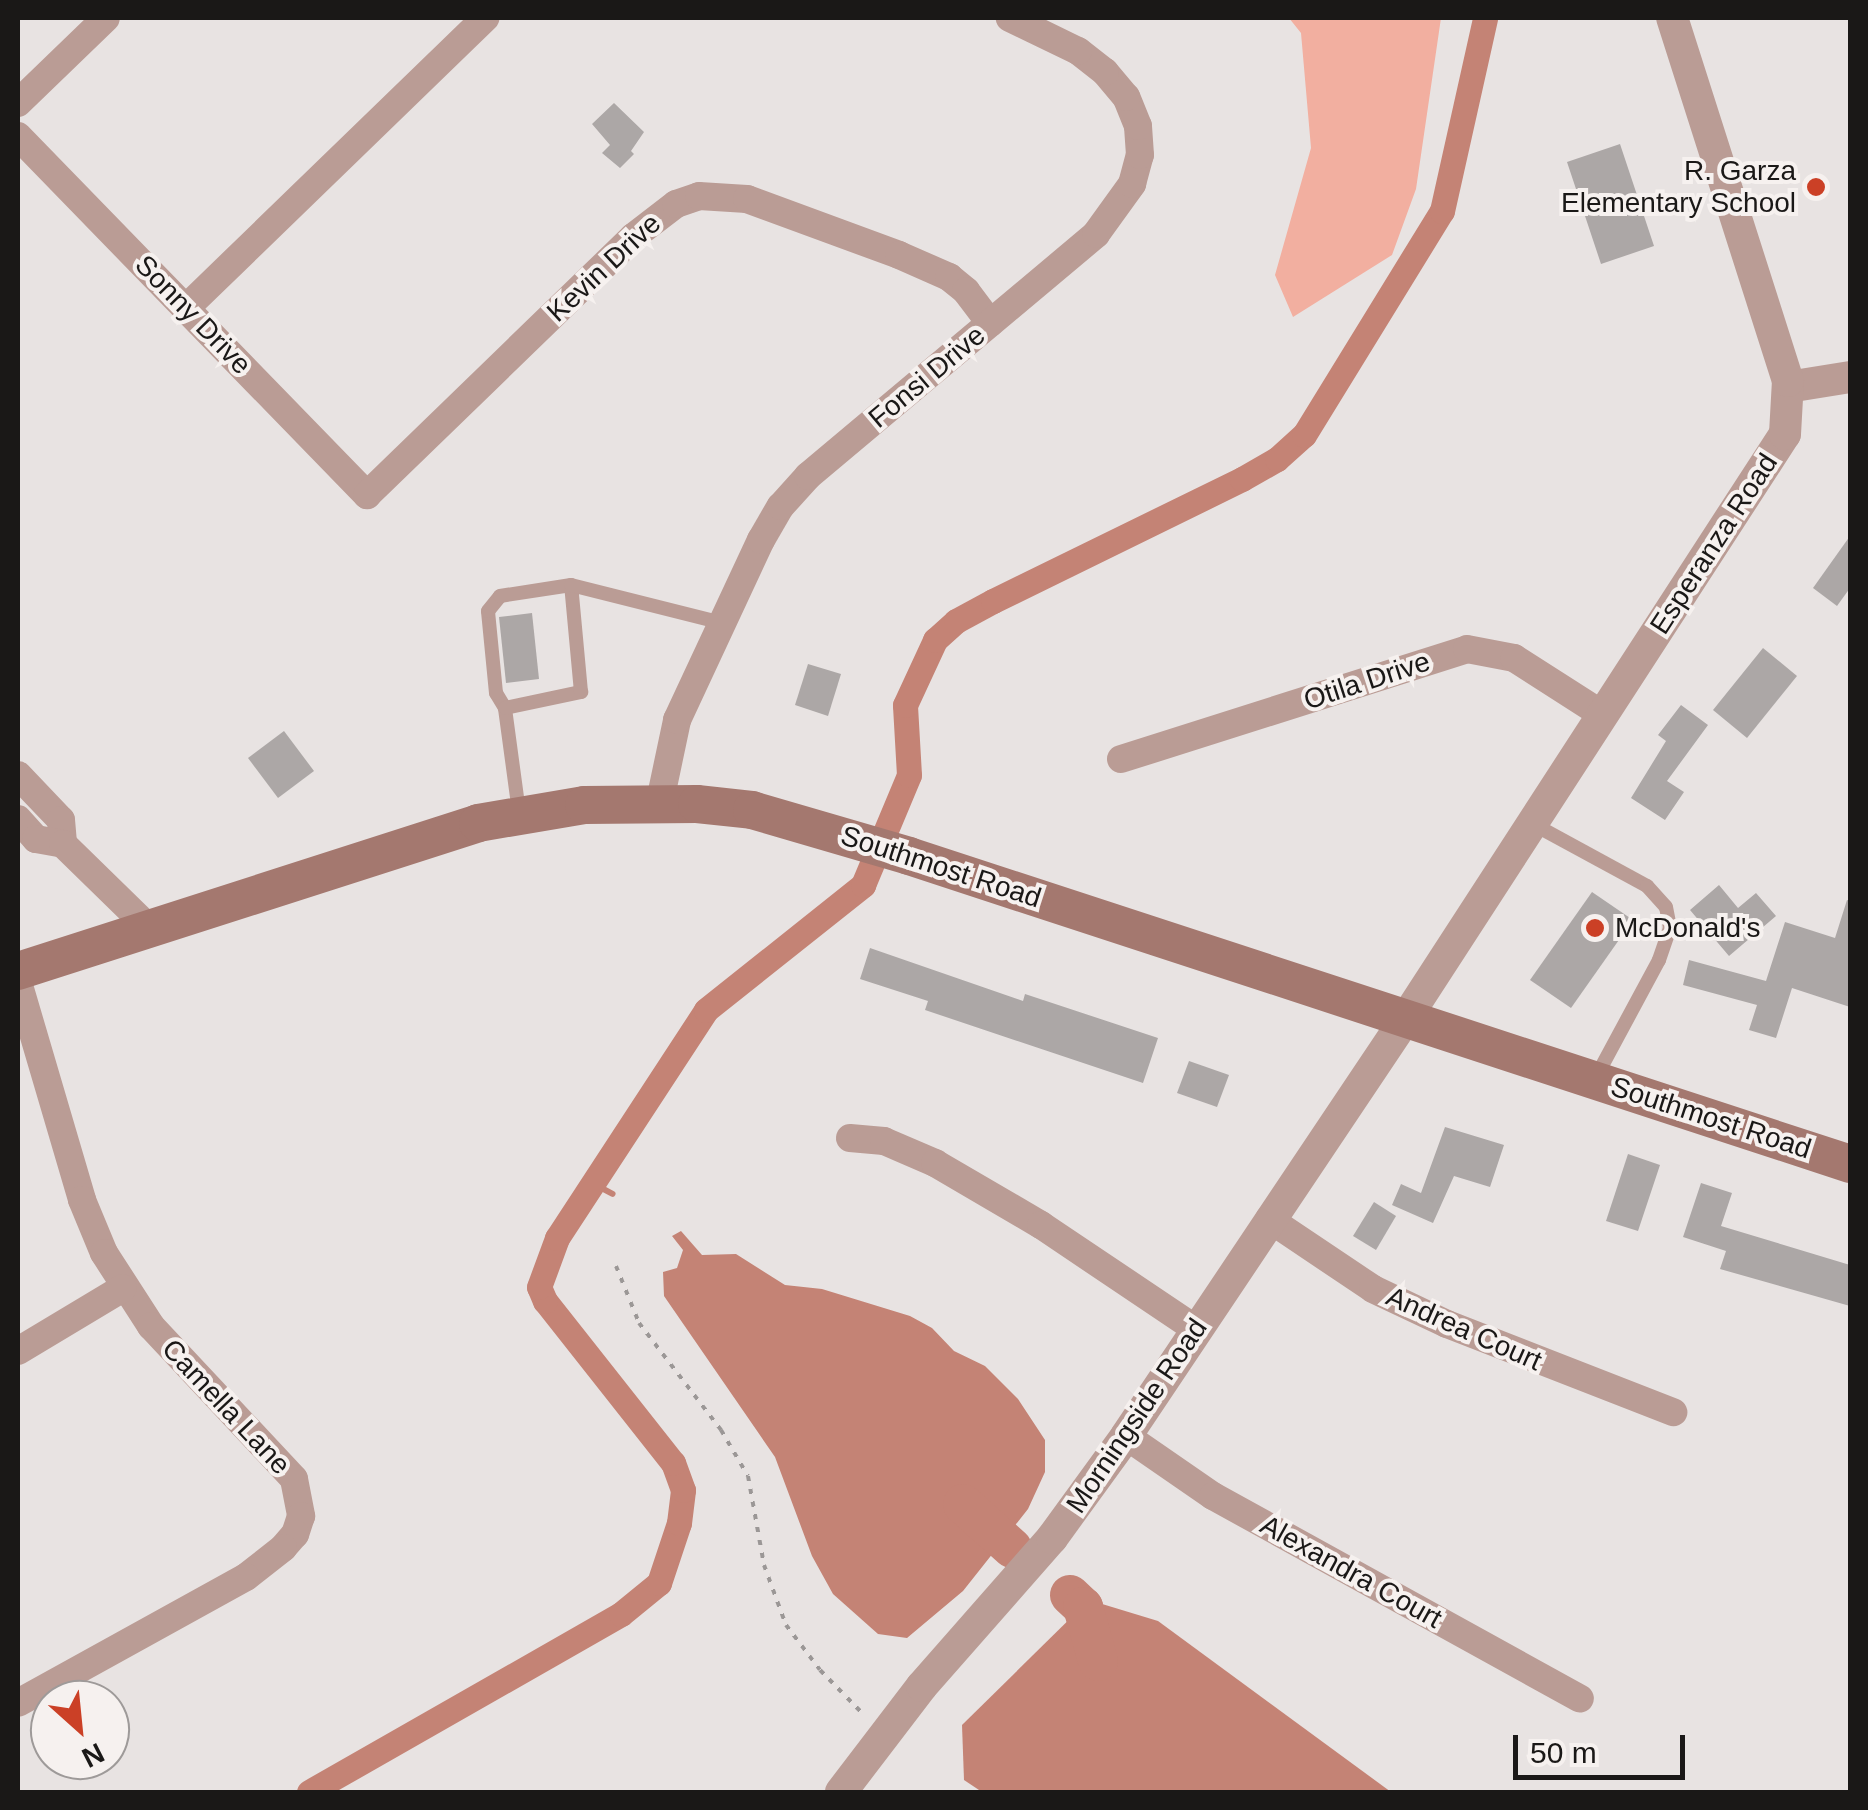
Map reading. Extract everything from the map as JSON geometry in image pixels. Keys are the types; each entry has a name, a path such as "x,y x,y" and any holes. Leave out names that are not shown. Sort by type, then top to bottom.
{"main road":[{"name":"Southmost Road","path":"18,971 444,833 519,813 660,801 752,810 909,856 1850,1164"}],"street":[{"path":"18,104 106,18"},
{"path":"186,308 484,18"},
{"name":"Fonsi Drive","path":"660,801 671,736 722,623 761,540 808,476 1118,210 1132,184 1140,155 1138,126 1126,97 1106,72 1047,33 1010,18"},
{"name":"Esperanza Road","path":"1406,1018 1785,434 1788,387 1765,298 1672,18"},
{"name":"Sonny Drive","path":"18,136 367,495"},
{"name":"Kevin Drive","path":"367,495 633,237 676,204 699,196 747,199 899,255 966,291 990,323"},
{"path":"1788,387 1850,377"},
{"name":"Otila Drive","path":"1122,759 1466,649 1514,658 1603,715"},
{"path":"22,800 36,840 62,844 150,928"},
{"name":"Camella Lane","path":"18,982 82,1200 123,1288 160,1338 294,1478 301,1516 295,1534 283,1548 246,1577 18,1702"},
{"name":"Morningside Road","path":"841,1792 884,1735 1052,1538 1126,1436 1406,1018"},
{"path":"850,1138 884,1141 935,1162 1041,1225 1197,1330"},
{"name":"Andrea Court","path":"1269,1219 1373,1288 1417,1310 1672,1412"},
{"path":"18,1351 123,1288"},
{"name":"Alexandra Court","path":"1126,1436 1213,1496 1580,1699"}],"lane":[{"path":"505,708 581,692 572,585"},
{"path":"519,813 505,708 496,694 488,611 500,596 572,585 722,623"},
{"path":"1532,824 1646,886 1666,907 1670,928 1660,960 1594,1080"}],"path":[{"path":"616,1266 639,1323 721,1430 748,1476 764,1565 786,1624 820,1670 884,1735"}],"shaded area":[{"path":"1289,18 1441,18 1416,189 1392,255 1293,317 1275,275 1311,148 1301,33"},
{"path":"681,1231 702,1255 736,1254 785,1285 822,1289 910,1316 932,1328 954,1351 985,1366 1018,1399 1045,1440 1045,1472 1028,1509 963,1591 907,1638 878,1634 833,1594 812,1556 775,1457 664,1296 663,1272 677,1268 683,1250 672,1236"},
{"path":"1089,1600 1158,1621 1391,1792 982,1792 964,1780 962,1725"}],"building":[{"path":"614,103 644,132 631,151 634,154 620,168 602,153 610,145 592,124"},
{"path":"1620,144 1654,246 1601,264 1567,162"},
{"path":"1850,536 1850,588 1837,606 1813,588"},
{"path":"532,613 539,679 506,683 499,617"},
{"path":"1763,648 1797,676 1747,738 1713,710"},
{"path":"808,664 841,674 828,716 795,705"},
{"path":"1681,705 1708,725 1667,781 1684,792 1665,820 1631,798 1666,741 1658,735"},
{"path":"284,731 314,771 278,798 248,758"},
{"path":"1719,885 1738,908 1756,893 1776,916 1729,956 1690,910"},
{"path":"1592,892 1633,920 1571,1008 1530,980"},
{"path":"1847,900 1850,1007 1792,988 1776,1038 1749,1030 1757,1005 1683,985 1689,960 1766,981 1785,922 1835,938"},
{"path":"870,948 1023,1001 1025,994 1158,1038 1143,1083 925,1010 928,1001 860,979"},
{"path":"1189,1061 1229,1075 1217,1107 1177,1093"},
{"path":"1445,1127 1504,1145 1490,1187 1454,1176 1433,1223 1392,1205 1401,1184 1421,1193"},
{"path":"1628,1154 1660,1165 1638,1231 1606,1221"},
{"path":"1701,1183 1732,1193 1721,1226 1850,1265 1850,1306 1720,1269 1726,1251 1683,1237"},
{"path":"1374,1202 1396,1216 1376,1250 1353,1236"}],"waterway":[{"path":"309,1792 621,1614 659,1583 679,1523 683,1490 673,1463 545,1301 539,1287 557,1238 706,1010 863,885 909,775 905,705 935,640 956,621 993,601 1242,479 1277,459 1304,435 1442,211 1485,18"},
{"path":"594,1184 613,1194"},
{"path":"963,1504 1012,1548"},
{"path":"1070,1595 1083,1607 1098,1661"}],"place":[{"name":"R. Garza Elementary School","path":"1816,187"},
{"name":"McDonald's","path":"1595,928"}]}
